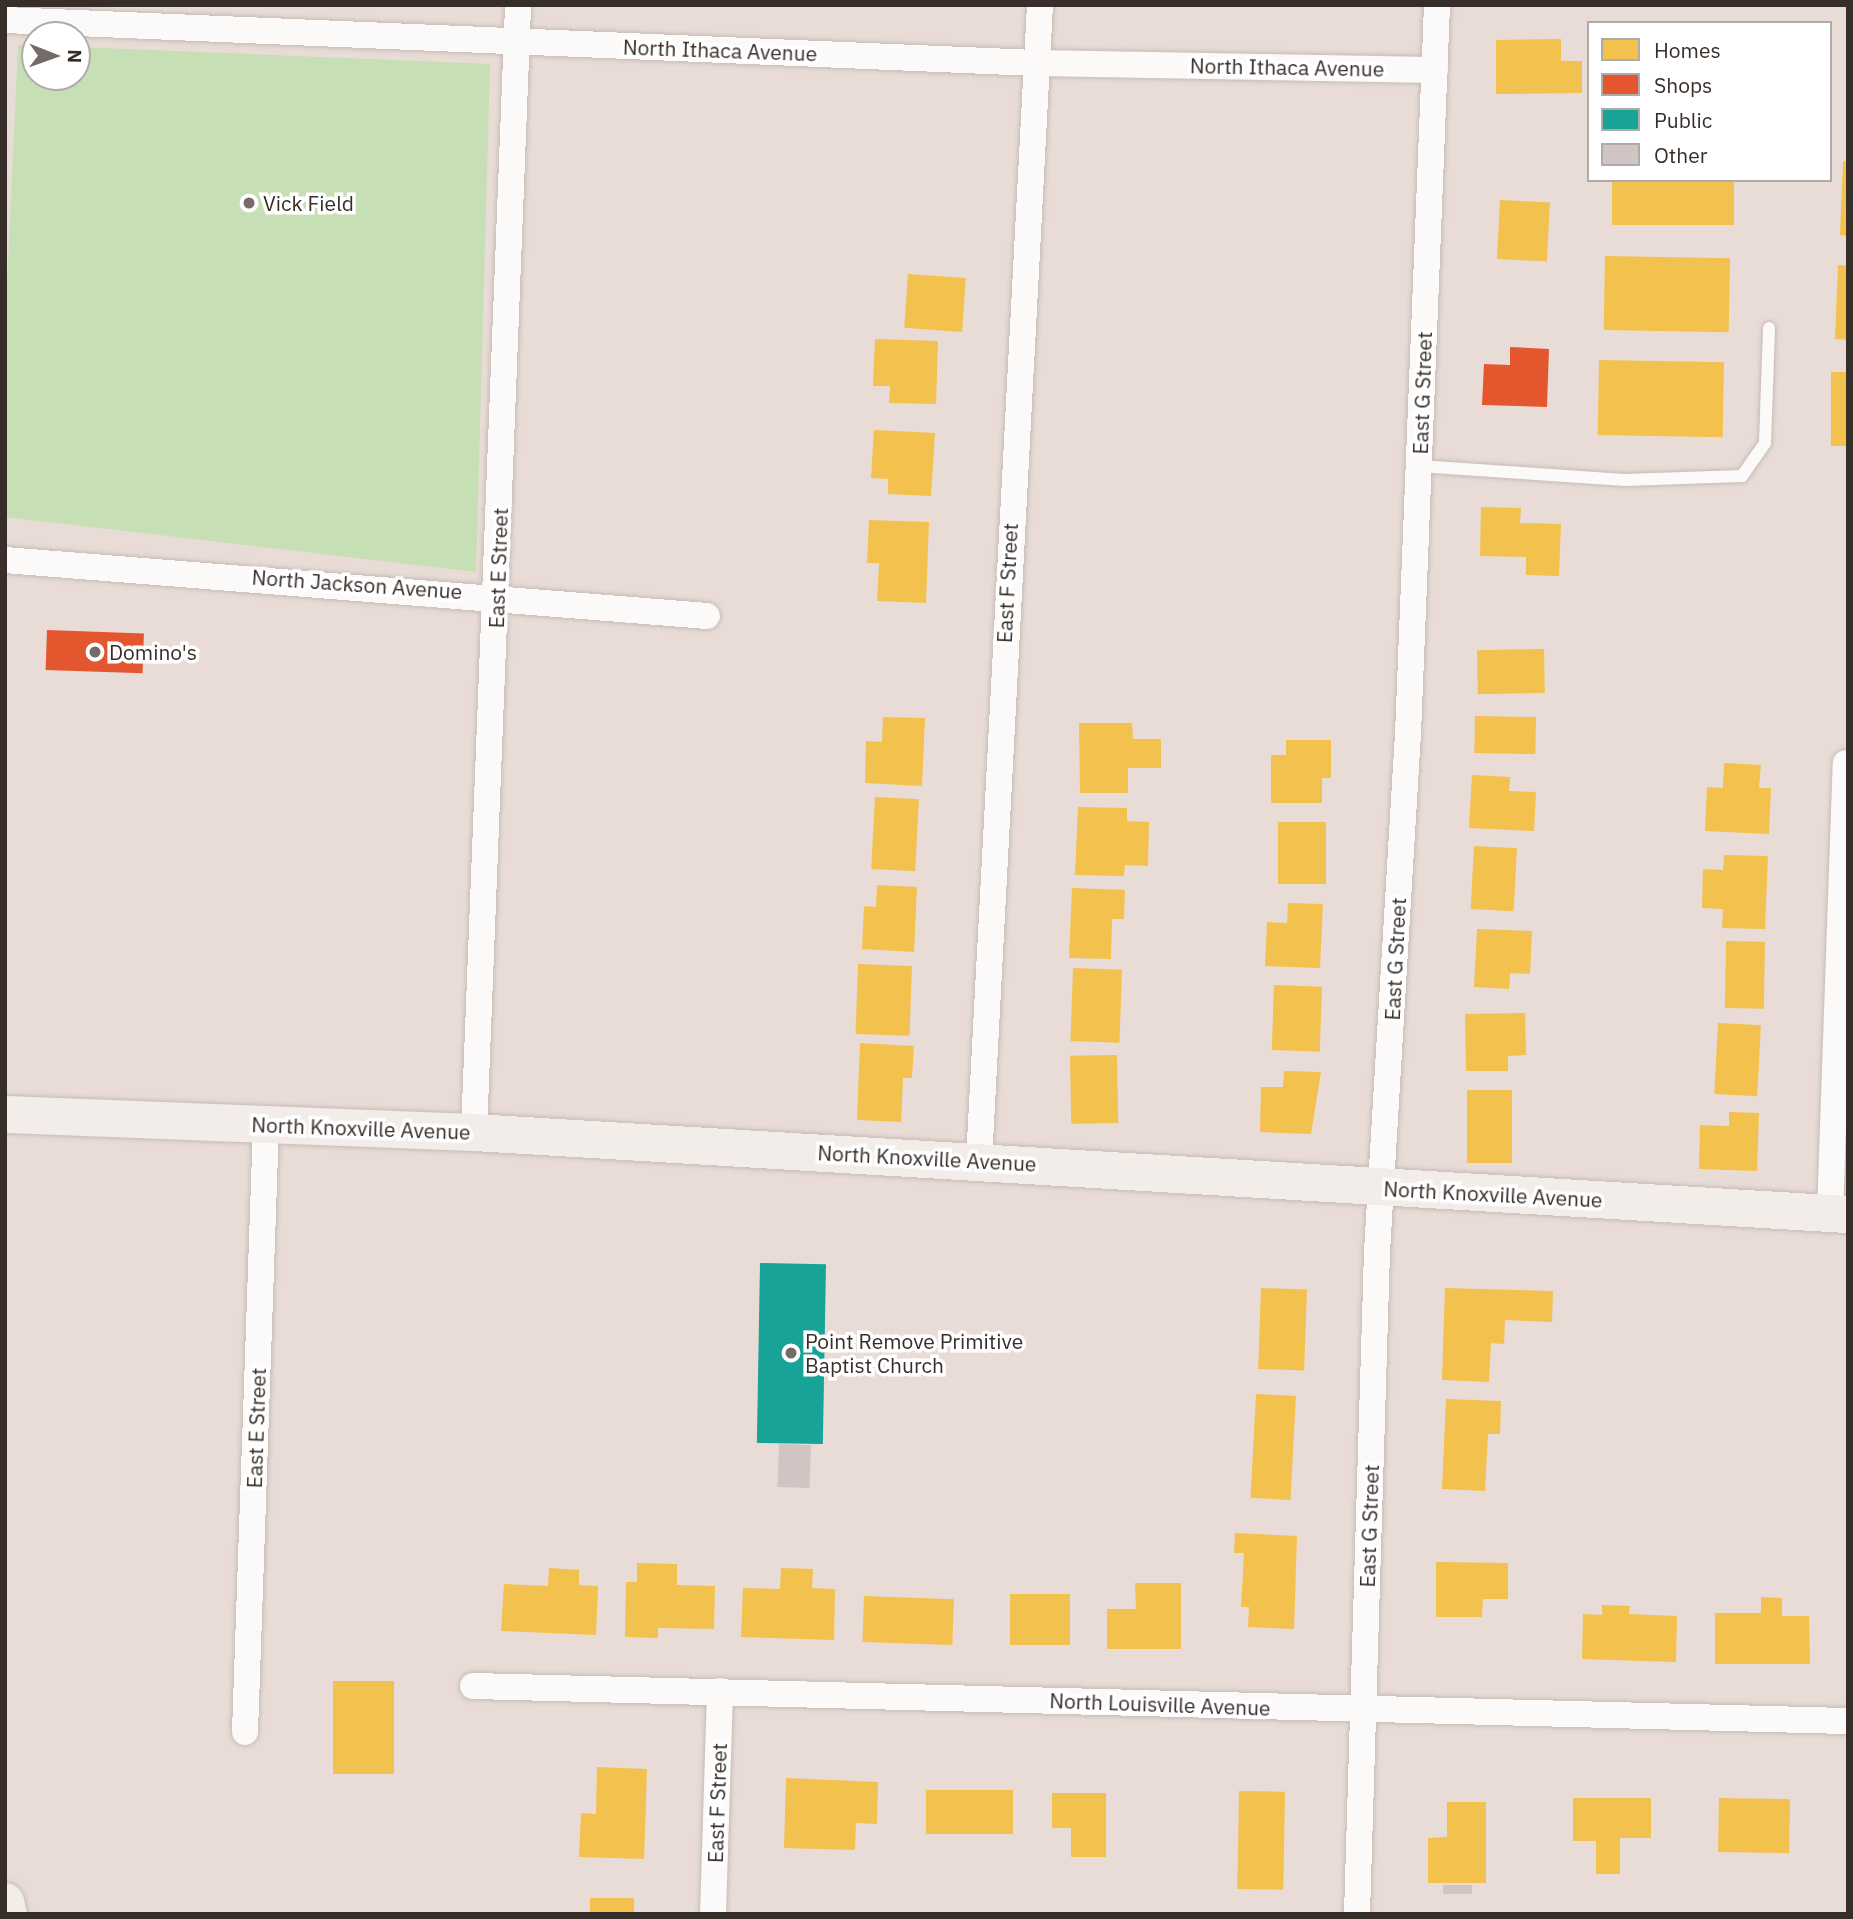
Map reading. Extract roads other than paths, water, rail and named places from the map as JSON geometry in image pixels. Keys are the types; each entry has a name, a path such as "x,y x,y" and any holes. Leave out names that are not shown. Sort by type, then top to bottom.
{"street":[{"name":"East E Street","path":"474,1132 518,5"},
{"name":"East F Street","path":"979,1161 1040,5"},
{"name":"East G Street","path":"1357,1914 1381,1187 1419,466 1437,5"},
{"name":"North Ithaca Avenue","path":"5,20 1036,63 1435,70"},
{"name":"North Jackson Avenue","path":"5,560 497,594 707,615"},
{"path":"1839,1214 1846,762"},
{"name":"North Knoxville Avenue","path":"5,1114 474,1132 1839,1214"},
{"name":"East E Street","path":"245,1732 266,1124"},
{"name":"North Louisville Avenue","path":"473,1686 1848,1721"},
{"name":"East F Street","path":"713,1914 720,1692"},
{"path":"5,1901 8,1914"}],"lane":[{"path":"1419,466 1625,481 1742,476 1765,443 1769,328"}],"place":[{"name":"Vick Field","path":"249,203"},
{"name":"Domino's","path":"95,652"},
{"name":"Point Remove Primitive Baptist Church","path":"791,1353"}]}
